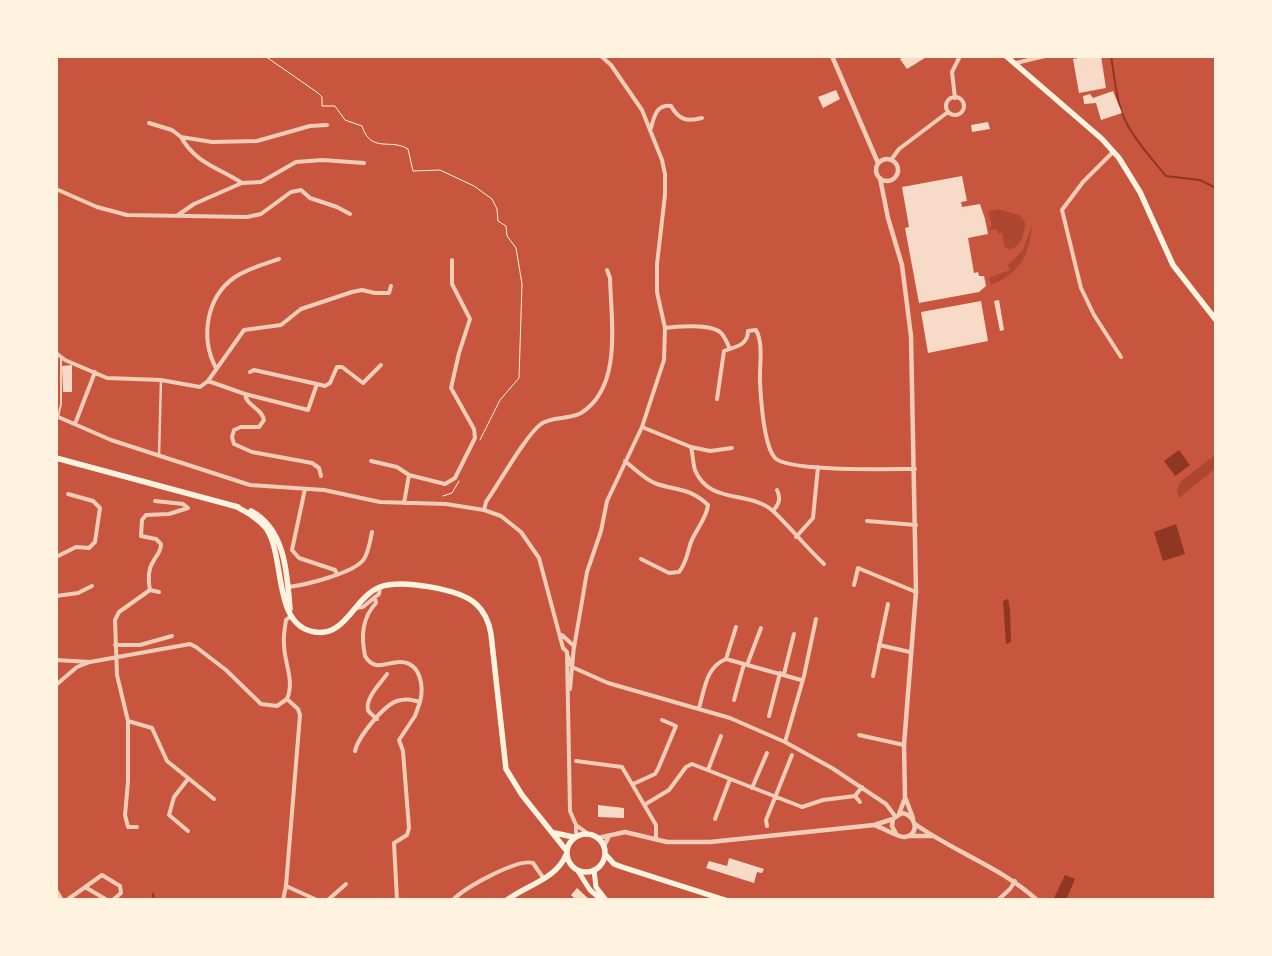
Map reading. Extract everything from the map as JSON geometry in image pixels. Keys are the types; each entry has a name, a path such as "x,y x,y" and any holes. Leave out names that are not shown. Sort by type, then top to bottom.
{"main road":[{"path":"1006,56 1114,152 1140,192 1173,265 1216,320"},
{"path":"56,458 235,506 260,516 273,531 282,552 288,587 290,616"},
{"path":"235,506 250,514 265,526 281,563 285,586 288,587"},
{"path":"277,555 284,600 290,616 304,629 322,633 336,629 366,595 380,587 406,584 456,593 476,604 488,619 491,634 506,769 522,795 555,833 572,867"},
{"path":"555,833 575,837 587,833 598,838 604,846 605,854 600,866"},
{"path":"507,900 544,879 560,867 575,837"},
{"path":"605,854 614,864"},
{"path":"578,871 594,870 600,866 614,864 725,900"},
{"path":"560,867 572,867 578,871 584,882 604,900"},
{"path":"594,870 596,887 604,900"}],"street":[{"path":"569,698 576,631 586,572 601,531 607,501 642,426 662,370 665,328 657,292 656,264 660,242 665,174 651,128 642,110 611,65 602,56"},
{"path":"832,56 878,163 876,170 884,190 885,206 902,265 910,317 915,469 916,592 904,745 905,797 915,824 912,833 906,837"},
{"path":"955,98 952,72 960,56"},
{"path":"1016,63 1045,56"},
{"path":"948,112 946,103 955,98"},
{"path":"948,112 955,115 962,111 963,103 955,98"},
{"path":"651,128 657,111 660,107 666,105 671,106 676,115 682,119 691,121 702,118"},
{"path":"892,160 899,149 948,112"},
{"path":"149,123 172,130 182,137 212,142 257,141 310,126 327,125"},
{"path":"182,137 186,147 209,167 242,183"},
{"path":"1114,152 1083,182 1062,210 1081,288 1094,315 1121,357"},
{"path":"878,163 884,159 892,160 896,165 897,171 894,178 888,180 880,178"},
{"path":"178,215 194,204 242,183 261,182 296,162 331,160 364,163"},
{"path":"884,190 888,180"},
{"path":"56,189 83,202 118,213 255,216 291,192 301,190 310,198 350,214"},
{"path":"216,368 209,355 206,339 212,307 225,286 237,276 255,266 279,259"},
{"path":"371,461 397,467 409,475 440,484 452,481 475,438 474,429 451,388 459,353 470,319 452,284 452,260"},
{"path":"484,510 486,502 534,431 546,422 579,414 592,404 602,390 608,374 610,352 610,278 607,270"},
{"path":"56,353 107,378 161,380 200,387 208,381 244,330 281,325 301,309 356,291 389,293 391,286"},
{"path":"665,328 690,326 716,329 722,332 730,349"},
{"path":"717,400 724,351 739,347 748,336 748,331 756,330 760,345 763,412 772,452 780,462 802,467 915,469"},
{"path":"250,372 254,370 324,386 330,384 339,366 360,382 364,382 381,364"},
{"path":"75,424 95,372"},
{"path":"159,456 161,380"},
{"path":"208,381 245,394 308,410 317,384"},
{"path":"245,394 247,401 260,412 264,420 258,426 242,427 234,430 232,437 234,444 252,452 312,463 319,468 321,476"},
{"path":"57,416 111,440 250,485 324,490 380,502 437,504 484,510 508,520 534,549 542,567 561,633 574,648"},
{"path":"642,426 691,448 710,451 732,448"},
{"path":"691,448 696,470 706,486 719,494 759,502 773,511 824,564"},
{"path":"625,461 647,479 658,484 687,490 699,496 708,505 708,511 691,541 685,564 679,572 669,573 641,558"},
{"path":"796,537 813,518 818,467"},
{"path":"404,503 409,475"},
{"path":"305,490 292,550 300,558 335,570 337,574"},
{"path":"773,511 778,504 780,496 777,490"},
{"path":"56,557 76,547 89,548 95,542 100,508 93,501 68,494"},
{"path":"150,590 150,568 160,552 161,544 156,539 141,536 142,520 146,515 170,514 188,508 182,504 155,501"},
{"path":"867,521 916,524"},
{"path":"288,587 320,581 362,562 366,555 372,532"},
{"path":"854,585 858,568 916,592"},
{"path":"56,596 78,593 92,586"},
{"path":"353,608 363,607 380,592 380,587"},
{"path":"137,828 128,827 125,815 128,782 128,721 118,684 115,645 117,614 150,590 159,592"},
{"path":"375,597 376,603 368,612 363,624 365,656 367,660 378,665 403,662 416,670 422,686 416,716 400,740 403,751 409,828 407,835 394,843 397,900"},
{"path":"874,676 888,604"},
{"path":"56,660 90,662 190,644 226,670 261,704 277,706 287,699 290,679 284,644 286,620 290,616"},
{"path":"785,742 816,620"},
{"path":"699,708 709,672 714,666 726,659 736,627"},
{"path":"734,700 761,628"},
{"path":"575,837 576,825 570,811 567,642 576,631"},
{"path":"770,716 794,634"},
{"path":"115,645 140,645 172,636"},
{"path":"879,645 910,652"},
{"path":"567,653 574,648"},
{"path":"567,653 572,668 608,683 674,703 699,708 785,742 886,804 896,817"},
{"path":"726,659 782,673 801,680"},
{"path":"56,686 77,667 90,662"},
{"path":"377,719 369,712 368,707 374,693 387,674"},
{"path":"283,900 286,886 300,715 298,709 287,699"},
{"path":"355,751 357,742 386,708 397,701 408,699 420,702"},
{"path":"633,784 656,772 676,726 662,720"},
{"path":"128,721 152,728 167,760 214,799"},
{"path":"859,735 904,745"},
{"path":"708,770 721,736"},
{"path":"752,788 767,752"},
{"path":"767,826 766,820 792,755"},
{"path":"576,761 619,765 633,784 656,825 656,839"},
{"path":"644,805 669,790 686,767 692,764 802,807 823,800 855,796 862,788"},
{"path":"188,779 174,796 169,816 188,831"},
{"path":"715,819 730,780"},
{"path":"855,796 860,802"},
{"path":"896,834 892,826 905,797"},
{"path":"598,838 625,832 677,843 710,842 874,825 906,814 913,818"},
{"path":"915,824 933,836 1015,881 1037,900"},
{"path":"576,825 587,833"},
{"path":"874,825 906,837 933,836"},
{"path":"604,846 609,836"},
{"path":"454,900 476,883 524,862 533,863 537,866 544,879"},
{"path":"67,900 102,875 120,886 121,893 113,900"},
{"path":"998,900 1010,889 1015,881"},
{"path":"328,900 346,884"},
{"path":"286,886 316,900"},
{"path":"85,887 107,900"},
{"path":"56,890 62,900"}],"lane":[{"path":"57,416 61,404 61,357"}],"path":[{"path":"265,56 318,93 322,97 322,106 333,106 345,120 362,126 367,136 379,145 408,149 413,171 440,170 474,186 492,199 497,209 498,221 506,226 507,236 516,248 522,284 519,378 500,400 480,440"},
{"path":"442,496 452,493 459,485 459,479"}],"shaded area":[{"path":"997,209 1020,215 1025,222 1022,239 1010,250 1005,248 1002,233 998,234 996,229 988,231 992,225 988,212"},
{"path":"1032,225 1031,236 1021,262 1009,275 991,285 989,278 1010,270 1008,265 1023,250"},
{"path":"1179,450 1190,465 1175,476 1164,461"},
{"path":"1216,454 1216,468 1179,498 1177,491 1180,482"},
{"path":"1176,524 1185,554 1163,561 1154,532"},
{"path":"1008,599 1011,642 1006,644 1003,601"},
{"path":"1065,875 1075,879 1066,900 1053,900"}],"building":[{"path":"905,56 928,56 907,69 900,59"},
{"path":"1101,56 1106,88 1079,93 1073,59"},
{"path":"836,90 840,99 823,108 818,97"},
{"path":"1113,91 1122,113 1101,120 1096,103 1084,104 1083,96 1090,94 1093,98"},
{"path":"988,122 990,129 972,132 971,125"},
{"path":"962,176 967,201 961,202 962,207 980,204 985,219 988,234 968,238 974,273 978,272 979,276 984,276 986,286 979,292 919,303 905,228 909,227 902,187"},
{"path":"999,300 1004,330 1000,331 994,301"},
{"path":"981,301 988,341 928,353 921,312"},
{"path":"72,365 72,392 63,392 62,366"},
{"path":"598,805 624,808 624,818 598,817"},
{"path":"729,858 764,869 762,873 757,872 754,883 706,868 709,861 727,866"},
{"path":"577,888 590,900 576,900 571,895"}],"waterway":[{"path":"1111,56 1120,108 1131,131 1145,151 1166,176 1200,180 1216,188"},
{"path":"153,894 154,900"}]}
